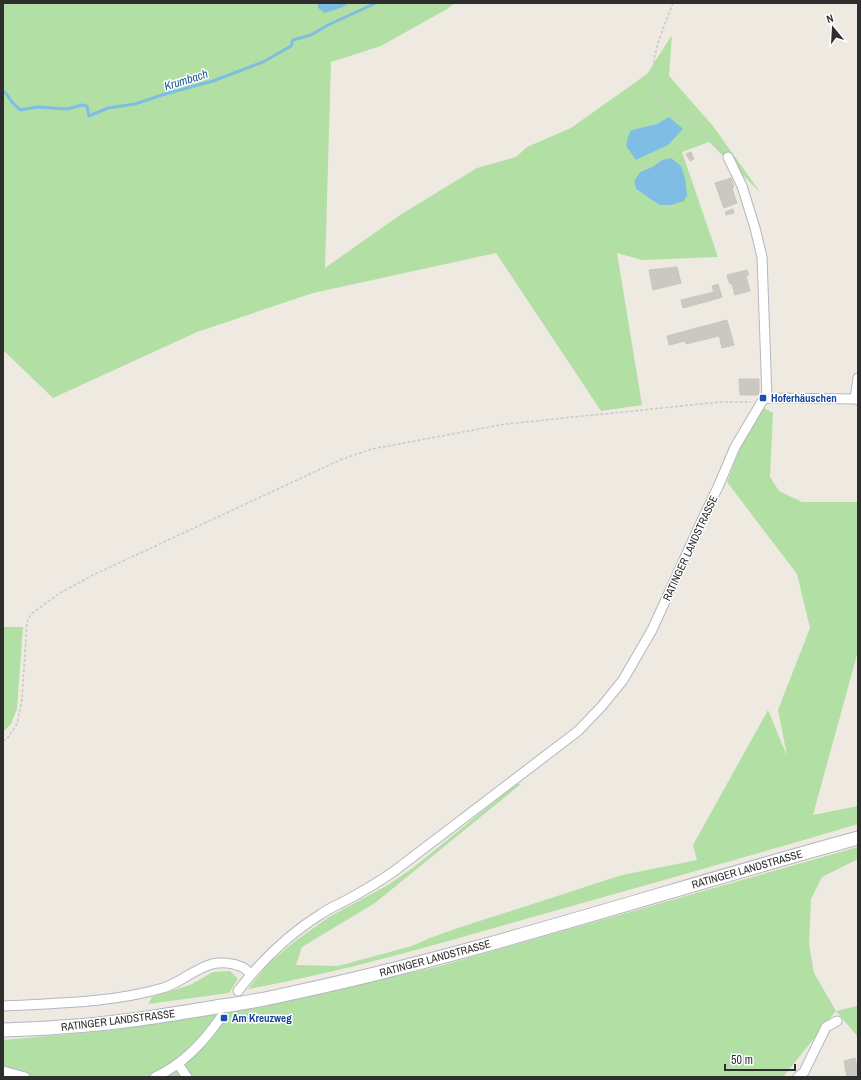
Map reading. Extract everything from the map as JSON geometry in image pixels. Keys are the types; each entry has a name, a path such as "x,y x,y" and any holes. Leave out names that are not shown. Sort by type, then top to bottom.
{"main road":[{"name":"RATINGER LANDSTRASSE","path":"3,1030 61,1027 183,1013 281,996 363,978 454,954 858,838"}],"street":[{"path":"728,157 742,186 762,257 764,400 856,400 858,378"},
{"name":"RATINGER LANDSTRASSE","path":"238,991 251,974 271,953 311,920 393,872 578,731 602,706 623,680 652,630 735,447 764,400"},
{"name":"RATINGER LANDSTRASSE","path":"3,1006 82,1002 129,996 164,987 212,964 226,963 237,965 243,967 251,974"},
{"path":"155,1077 178,1064 202,1042 221,1017"},
{"path":"798,1077 804,1072 826,1028 837,1021"},
{"path":"178,1064 187,1077"},
{"path":"3,1071 25,1077"}],"path":[{"path":"673,3 654,60 653,82 657,96 669,109 693,124 728,157"},
{"path":"3,741 7,739 17,724 27,622 31,614 60,593 93,575 340,460 372,449 506,424 720,402 764,400"}],"green space":[{"path":"3,3 317,3 318,8 343,7 350,3 455,3 381,46 331,62 325,268 400,215 477,168 516,157 527,147 571,128 647,74 672,35 669,76 713,126 760,192 709,142 682,152 718,257 642,260 617,253 642,405 601,411 496,253 313,293 197,332 53,398 3,350","holes":["657,124 651,153 636,160 631,130","662,160 659,205 636,189 634,181 640,172 652,167"]},
{"path":"764,408 773,413 770,477 779,491 802,502 858,502 858,651 813,815 858,806 858,824 398,955 286,982 248,989 268,964 294,942 329,917 388,885 414,867 516,784 521,784 375,903 302,947 296,965 338,966 412,946 461,927 622,875 697,860 693,845 768,710 787,756 778,710 810,628 797,574 727,482 742,443"},
{"path":"3,627 23,627 17,709 11,724 3,732"},
{"path":"858,847 858,859 822,877 811,899 809,944 814,973 836,1011 783,1077 3,1077 3,1040 115,1030 262,1007 440,966"},
{"path":"230,971 238,979 229,993 148,1004 152,997 190,985 213,972"},
{"path":"858,1006 858,1037 836,1011"}],"water":[{"path":"317,3 350,3 325,13 318,8"},
{"path":"669,117 683,129 668,145 636,160 626,146 631,130 657,124"},
{"path":"671,158 681,166 685,178 687,195 684,201 671,205 659,205 636,189 634,181 640,172 652,167 662,160"}],"building":[{"path":"691,152 694,159 690,161 686,154"},
{"path":"731,178 735,198 722,203 715,183"},
{"path":"735,198 737,203 724,208 722,203"},
{"path":"733,209 734,213 726,215 725,212"},
{"path":"677,267 681,283 653,290 649,270"},
{"path":"747,270 749,275 746,275 747,280 738,282 736,277 728,279 727,275"},
{"path":"736,277 738,282 730,284 728,279"},
{"path":"747,280 750,291 735,295 732,284"},
{"path":"718,284 722,297 716,299 712,286"},
{"path":"714,292 716,299 683,308 681,300"},
{"path":"727,320 729,327 718,330 719,336 686,344 685,341 669,345 667,336"},
{"path":"729,327 734,345 722,348 718,330"},
{"path":"739,379 749,379 750,395 740,395"},
{"path":"749,379 759,379 759,395 750,395"},
{"path":"855,1058 858,1077 847,1077 844,1061"}],"waterway":[{"name":"Krumbach","path":"3,91 20,110 37,107 67,109 82,105 87,106 89,116 108,108 135,104 213,81 263,62 291,46 293,40 311,35 328,25 376,3"}],"place":[{"name":"Hoferhäuschen","path":"763,398"},
{"name":"Am Kreuzweg","path":"224,1018"}]}
